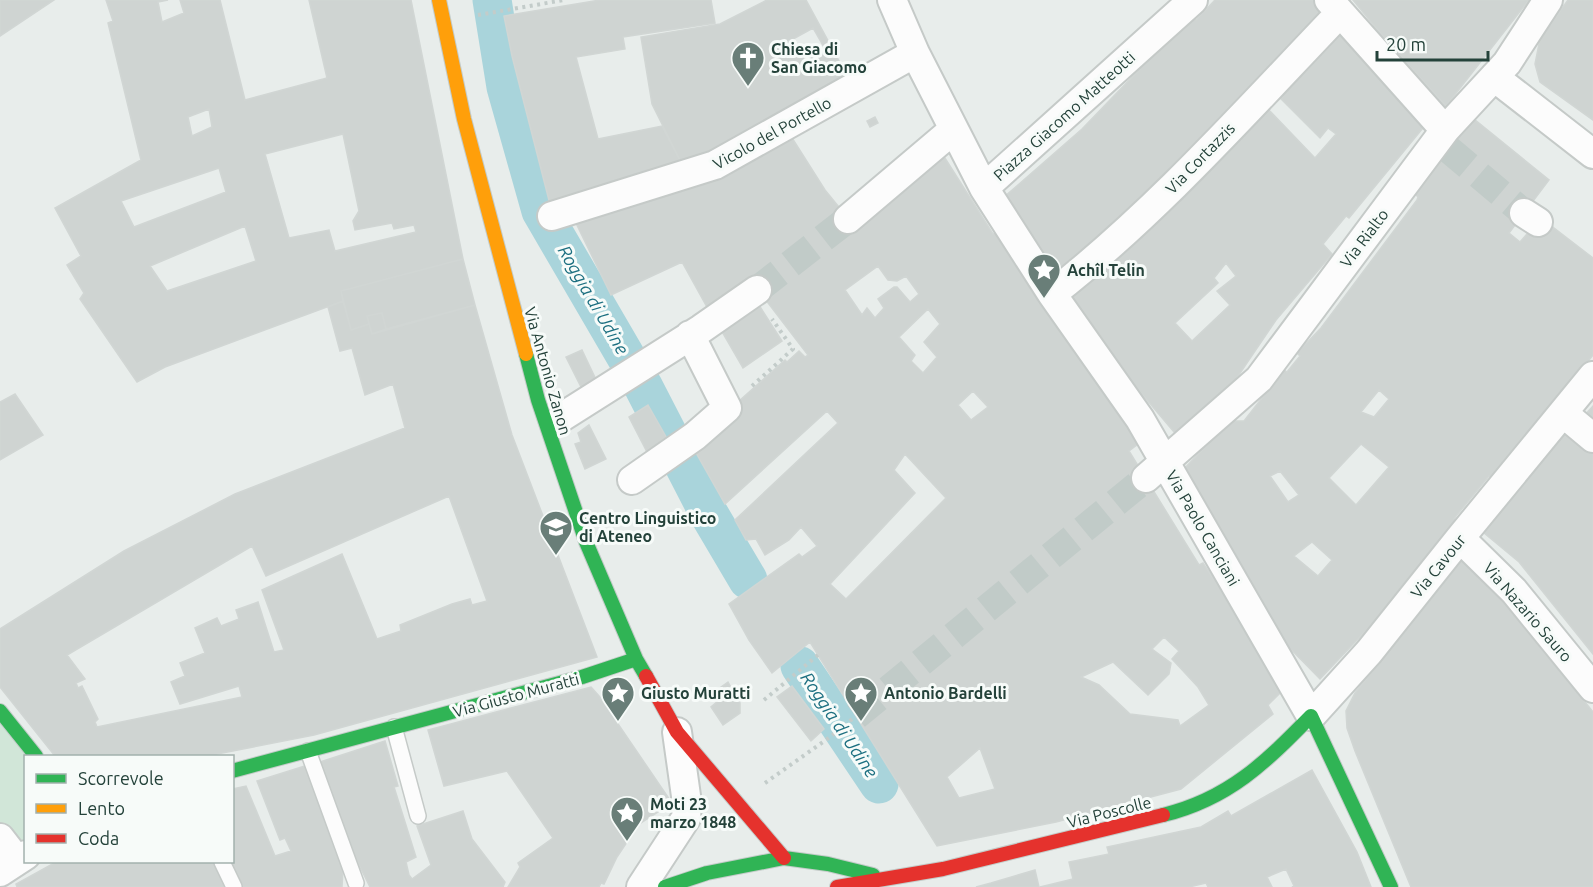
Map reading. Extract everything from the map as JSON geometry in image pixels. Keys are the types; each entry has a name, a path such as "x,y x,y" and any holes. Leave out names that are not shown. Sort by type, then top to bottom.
{"street":[{"name":"Via Antonio Zanon","path":"439,0 464,118 538,400 558,465 586,542 636,659 677,732 784,858"},
{"name":"Piazza Giacomo Matteotti","path":"892,0 915,53 984,188 1193,0"},
{"name":"Via Rialto","path":"1155,469 1259,379 1443,139 1507,63 1548,0"},
{"path":"1334,7 1443,139"},
{"name":"Via Cortazzis","path":"1052,294 1083,271 1137,223 1334,7"},
{"name":"Vicolo del Portello","path":"552,216 715,165 915,53"},
{"path":"1494,77 1593,154"},
{"path":"848,219 953,130"},
{"name":"Via Paolo Canciani","path":"984,188 1052,294 1140,419 1155,469 1311,716 1391,887"},
{"path":"562,417 756,291"},
{"path":"632,480 695,436 727,408 690,335"},
{"name":"Via Cavour","path":"1311,716 1369,652 1593,376"},
{"path":"1563,413 1593,438"},
{"name":"Via Nazario Sauro","path":"1460,538 1514,591 1593,688"},
{"name":"Via Giusto Muratti","path":"234,770 582,677 636,659"},
{"path":"0,711 35,755"},
{"name":"Via Poscolle","path":"837,887 888,883 1183,810 1243,780 1311,716"},
{"path":"640,887 686,818 687,803 677,732"},
{"path":"665,887 707,873 784,858 828,864 888,883"}],"lane":[{"path":"394,727 418,816"},
{"path":"308,751 357,882"},
{"path":"223,863 234,887"}],"path":[{"path":"482,14 564,0"},
{"path":"727,408 793,349 756,291"},
{"path":"764,700 818,655"},
{"path":"765,783 856,716"}],"green space":[{"path":"0,711 25,755 24,854 0,838"}],"building":[{"path":"0,0 54,0 0,36"},
{"path":"106,0 168,0 158,2 162,22 184,13 180,0 220,0 245,100 327,78 309,0 411,0 463,259 341,291 343,301 165,367 137,382 80,299 84,293 67,265 81,256 55,208 141,160 108,23 113,21","holes":["209,109 212,127 192,136 188,117","343,134 359,211 353,221 355,230 392,223 394,229 414,225 416,232 335,251 329,230 289,238 265,154","219,168 226,192 134,227 121,201","245,226 256,261 167,291 150,266"]},
{"path":"600,0 711,0 715,23 623,37 625,49 576,57 598,139 662,126 685,170 552,212 504,16"},
{"name":"Chiesa di San Giacomo","path":"767,0 806,0 852,85 685,170 652,104 641,37 720,24"},
{"path":"1215,0 1319,0 1331,12 1117,230 1054,274 1003,198 1082,129 1191,16 1196,20"},
{"path":"1353,0 1529,0 1446,106 1390,45"},
{"path":"1568,0 1593,0 1593,120 1540,82 1535,64 1540,39"},
{"path":"1336,27 1427,123 1349,218 1346,216 1323,244 1332,254 1276,320 1230,388 1179,438 1066,304 1266,107 1315,158 1336,134 1328,128 1320,138 1281,99 1283,96 1275,88","holes":["1226,263 1236,276 1217,291 1230,305 1192,341 1175,323 1218,283 1214,278"]},
{"path":"813,28 825,49 805,61 793,39"},
{"path":"875,117 878,123 870,127 867,121"},
{"path":"1474,119 1549,180 1509,233 1520,242 1541,218 1593,258 1593,355 1493,478 1489,476 1456,516 1454,519 1456,521 1406,582 1395,600 1320,679 1270,628 1185,468 1230,421 1244,421 1284,370 1287,372 1300,356 1297,353 1321,328 1417,200 1418,197 1409,187","holes":["1379,390 1389,399 1374,417 1361,412","1361,444 1389,467 1356,505 1329,478","1280,471 1299,495 1288,502 1270,476","1312,542 1332,560 1318,576 1294,556"]},
{"path":"787,130 825,190 856,228 943,155 993,234 996,232 1146,438 1129,451 1199,565 1203,563 1233,608 1281,692 1268,705 1273,714 1181,789 1056,822 937,846 810,642 772,673 749,640 729,604 799,554 802,557 817,546 801,527 789,540 765,555 756,539 746,540 735,520 838,423 827,411 725,504 691,444 785,360 787,362 799,351 805,357 808,355 762,295 708,309 682,262 611,295 572,215","holes":["878,266 888,280 897,281 906,276 919,294 910,302 897,287 894,287 878,299 884,308 875,318 867,308 862,315 845,290","928,309 940,324 924,342 937,357 923,373 911,361 915,355 899,337","973,391 988,407 971,420 958,405","905,454 946,498 846,599 830,584 915,493 894,470","1164,637 1179,651 1172,659 1198,687 1209,705 1180,726 1178,720 1130,714 1099,685 1081,677 1113,662 1148,695 1169,674 1171,663 1152,649","980,748 995,789 959,798 947,777"]},
{"path":"463,259 475,305 386,329 382,313 367,316 369,324 351,330 341,291"},
{"path":"755,299 782,341 743,368 717,323"},
{"path":"343,301 351,330 369,324 372,334 475,305 512,435 597,657 314,735 212,755 54,755 0,687 0,629 124,551 235,494 405,428 393,384 365,395 352,348 340,351 328,307","holes":["449,496 487,601 472,605 470,599 452,604 400,625 401,631 377,639 342,554 262,590 284,650 274,652 258,602 236,610 239,619 221,626 217,618 195,628 205,653 180,663 185,676 171,682 180,704 239,686 242,697 97,727 95,722 98,719 82,686 78,688 76,683 85,679 67,655 252,546 266,576"]},
{"path":"382,313 386,329 372,334 367,316"},
{"path":"582,350 600,388 586,397 566,357"},
{"path":"15,394 43,435 0,460 0,402"},
{"path":"648,405 669,442 649,456 629,417"},
{"path":"1593,406 1593,426 1582,418"},
{"path":"589,425 606,459 585,469 575,444 581,442 578,433"},
{"path":"1566,430 1593,452 1593,654 1519,562 1484,533"},
{"path":"1461,559 1481,572 1593,712 1593,887 1411,887 1355,751 1347,728 1346,711 1355,693"},
{"path":"728,682 740,703 740,713 723,725 711,707 719,697 714,692"},
{"path":"792,686 824,729 811,741 777,697"},
{"path":"591,687 672,803 639,824 617,857 604,884 601,883 599,887 508,887 520,867 518,863 553,838 507,771 444,786 428,730"},
{"path":"385,741 398,786 394,787 416,857 406,862 412,879 431,865 417,826 463,811 472,839 505,882 503,887 370,887 353,853 320,762"},
{"path":"305,766 335,840 332,842 343,869 342,887 240,887 228,863 234,863 234,789 246,786 275,856 291,851 285,838 280,840 257,781"},
{"path":"1312,770 1357,852 1371,887 1292,887 1294,886 1286,869 1267,877 1272,887 1208,887 1206,883 1189,887 1040,887 1073,879 1069,862 1109,854 1107,847 1201,827 1228,811 1231,816"},
{"path":"54,863 215,863 227,887 17,887 16,884"},
{"path":"1035,870 1039,887 976,887 991,883"}],"waterway":[{"name":"Roggia di Udine","path":"492,0 506,87 541,211 643,386 709,514 748,580"},
{"name":"Roggia di Udine","path":"800,666 879,784"}],"tunnel":[{"path":"1447,148 1524,213"},
{"path":"757,290 848,219"},
{"path":"856,716 1146,478"}],"traffic: fast":[{"path":"526,354 538,400 586,542 636,659 646,676"},
{"path":"234,770 582,677 636,659"},
{"path":"0,711 35,755"},
{"path":"1163,815 1208,799 1245,777 1278,749 1311,716 1391,887"},
{"path":"665,887 707,873 784,858 828,864 873,875"}],"traffic: slow":[{"path":"439,0 464,119 526,354"}],"traffic: jam":[{"path":"646,676 677,732 784,858"},
{"path":"837,887 943,869 1163,815"}],"place":[{"name":"Chiesa di San Giacomo","path":"748,87"},
{"name":"Achîl Telin","path":"1044,299"},
{"name":"Centro Linguistico di Ateneo","path":"556,556"},
{"name":"Giusto Muratti","path":"618,722"},
{"name":"Antonio Bardelli","path":"861,722"},
{"name":"Moti 23 marzo 1848","path":"627,842"}]}
